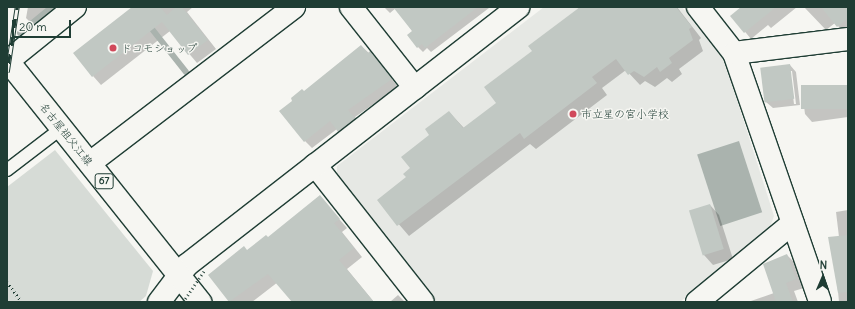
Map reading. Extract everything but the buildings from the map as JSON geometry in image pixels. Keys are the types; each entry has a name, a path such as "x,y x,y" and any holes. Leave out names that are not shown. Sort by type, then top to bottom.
{"street":[{"path":"8,60 75,7"},
{"path":"90,164 294,7"},
{"path":"351,7 415,88"},
{"path":"698,7 734,53 820,302"},
{"path":"159,302 187,264 415,88 512,9"},
{"path":"734,53 848,39"},
{"name":"名古屋祖父江線","path":"8,60 200,302"},
{"path":"315,165 424,302"},
{"path":"698,302 792,223"}],"lane":[{"path":"7,170 62,128"}],"path":[{"path":"183,302 204,271"},
{"path":"7,282 22,302"}],"shaded area":[{"name":"市立星の宮小学校","path":"544,7 682,7 725,62 774,216 770,227 680,302 437,302 337,178 337,166"},
{"path":"739,141 762,212 720,226 697,155"},
{"path":"55,150 153,271 146,296 139,302 7,302 7,187"}],"waterway":[{"path":"20,33 52,7"},
{"path":"148,24 186,72"}],"railway":[{"path":"7,72 17,7"}],"place":[{"name":"ドコモショップ","path":"113,48"},
{"name":"市立星の宮小学校","path":"573,114"}]}
